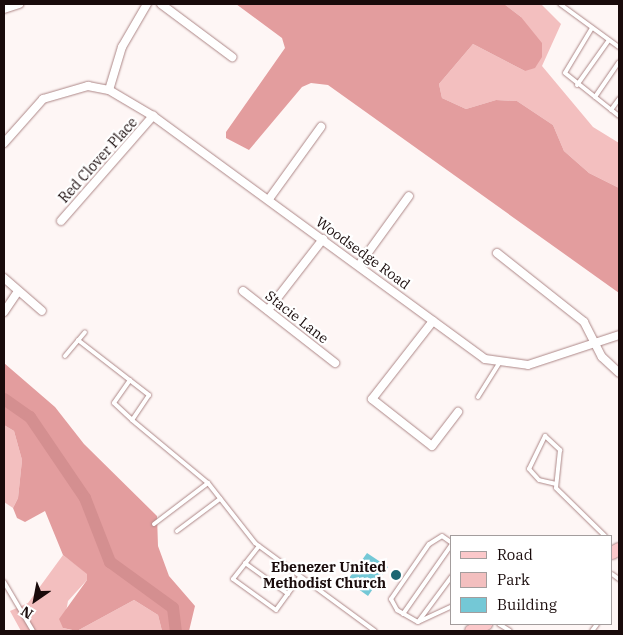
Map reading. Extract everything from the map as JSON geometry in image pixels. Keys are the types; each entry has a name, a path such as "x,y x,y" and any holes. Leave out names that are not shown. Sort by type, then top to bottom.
{"street":[{"path":"4,9 19,4"},
{"path":"4,143 43,100 88,86 109,90 122,47 147,4"},
{"path":"161,4 232,57"},
{"name":"Woodsedge Road","path":"109,90 153,116 269,199 360,265 473,353 499,363 528,365 619,335"},
{"name":"Red Clover Place","path":"62,221 153,116"},
{"path":"269,199 321,127"},
{"path":"360,265 409,196"},
{"path":"268,310 323,239"},
{"path":"497,253 574,313 596,342 602,357 619,373"},
{"path":"4,278 17,293 42,311"},
{"name":"Stacie Lane","path":"243,291 335,363"},
{"path":"4,312 17,293"},
{"path":"433,321 372,399 432,446 458,412"}],"lane":[{"path":"560,4 619,47"},
{"path":"592,28 566,66 565,73 619,116"},
{"path":"578,85 609,40"},
{"path":"594,97 619,62"},
{"path":"611,110 619,99"},
{"path":"65,356 85,332"},
{"path":"78,340 149,395 132,420"},
{"path":"478,398 499,363"},
{"path":"130,380 114,402 132,420 208,483 259,546 375,631"},
{"path":"556,484 540,480 528,469 545,436 560,450 556,484 563,498 604,535"},
{"path":"154,524 208,483"},
{"path":"177,531 220,498"},
{"path":"418,622 404,614 392,599 429,544 442,536 450,542"},
{"path":"259,546 233,579 276,610 300,577"},
{"path":"404,614 450,546"},
{"path":"245,563 288,594"},
{"path":"418,622 450,579"},
{"path":"4,582 34,631"},
{"path":"418,622 450,607"}],"green space":[{"path":"504,4 541,4 561,24 542,66 593,127 619,143 619,188 589,173 564,151 553,125 517,101 496,100 466,109 442,98 439,84 473,44 525,71 521,17"},
{"path":"4,425 14,431 22,460 18,498 13,508 4,502"},
{"path":"63,555 87,573 87,580 68,601 63,628 76,631 21,631 10,611 28,603"},
{"path":"134,600 158,615 162,631 77,631"}],"shaded area":[{"path":"236,4 504,4 521,17 542,43 542,57 535,68 525,71 473,44 439,84 442,98 466,109 496,100 517,101 553,125 564,151 589,173 619,188 619,293 328,85 311,83 302,87 249,150 226,138 226,132 285,48 282,38"},
{"path":"4,363 55,407 84,444 157,516 158,546 169,576 195,606 189,631 162,631 158,615 134,600 77,631 63,628 59,619 87,580 87,574 63,555 45,511 25,522 17,518 13,508 18,498 22,460 14,431 4,425"}],"building":[{"path":"367,553 388,567 368,596 347,581"}],"waterway":[{"path":"4,399 30,417 85,498 110,562 173,608 176,631"}],"place":[{"name":"Ebenezer United Methodist Church","path":"396,575"}]}
